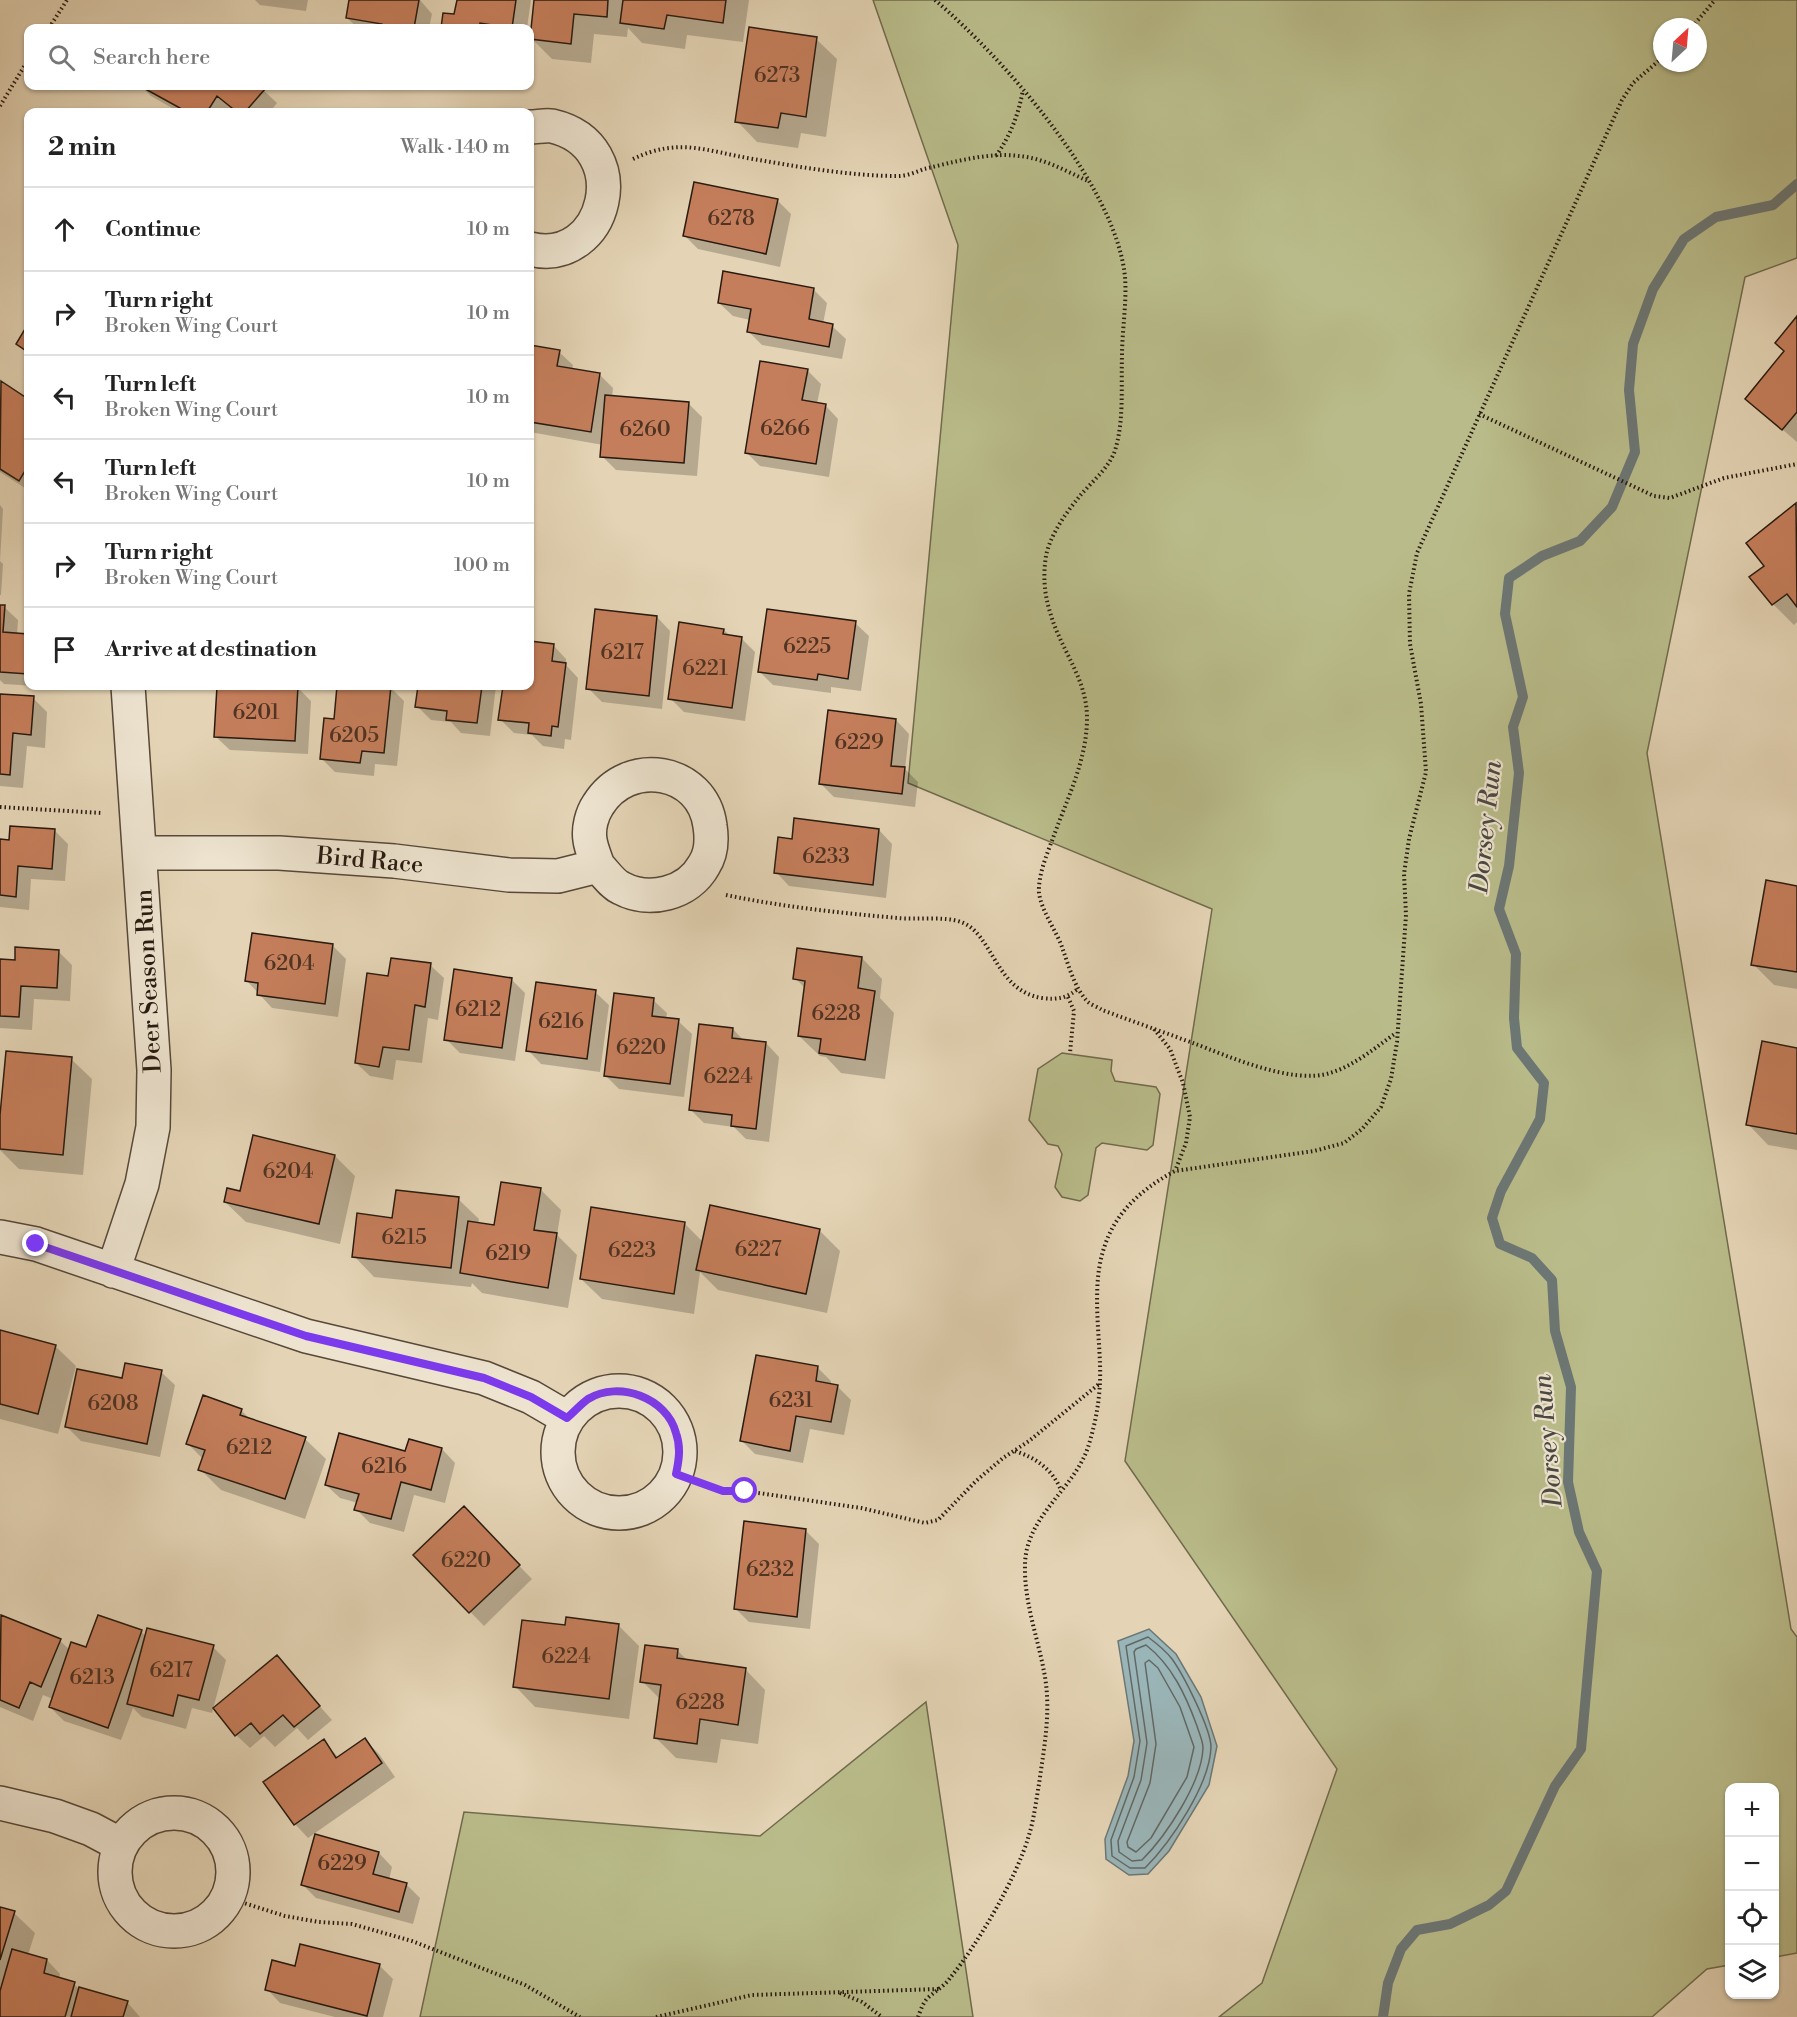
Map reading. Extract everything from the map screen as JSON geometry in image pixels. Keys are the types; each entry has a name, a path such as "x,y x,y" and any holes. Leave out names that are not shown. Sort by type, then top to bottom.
{"street":[{"path":"534,127 551,126 573,134 592,151 602,169 605,189 598,218 584,236 564,248 542,252 534,250"},
{"name":"Deer Season Run","path":"113,1271 142,1184 153,1127 154,1070 128,690"},
{"path":"645,774 672,778 696,793 709,814 712,841 705,864 692,881 677,891 645,896 619,888 598,866 589,838 593,814 605,793 624,779 645,774"},
{"name":"Bird Race","path":"140,853 279,853 394,861 519,875 558,876 598,866"},
{"path":"0,1237 36,1244 306,1336 484,1378 531,1397 567,1418"},
{"path":"612,1391 630,1392 651,1400 668,1416 676,1431 680,1454 676,1474 668,1489 653,1503 633,1512 610,1513 588,1505 566,1484 558,1464 558,1442 567,1418 589,1399 612,1391"},
{"path":"0,1803 55,1816 91,1829 121,1845"},
{"path":"171,1812 191,1815 212,1826 226,1844 232,1861 233,1879 228,1898 216,1914 198,1926 178,1931 156,1929 136,1917 122,1901 114,1878 114,1866 121,1845 136,1826 152,1816 171,1812"}],"path":[{"path":"52,24 67,0"},
{"path":"935,0 955,17 1023,90 1088,181 1115,234 1125,277 1120,420 1116,450 1104,470 1061,521 1047,552 1044,584 1050,614 1085,692 1087,719 1083,755 1050,847 1039,890 1042,906 1062,945 1074,980 1088,1002 1102,1010 1254,1065 1283,1073 1329,1074 1374,1049 1397,1032"},
{"path":"1700,18 1715,0"},
{"path":"918,2017 926,2001 950,1979 996,1907 1029,1835 1048,1724 1045,1678 1024,1566 1029,1541 1042,1514 1071,1477 1088,1447 1098,1410 1099,1272 1104,1248 1116,1223 1135,1197 1154,1182 1174,1171 1314,1151 1344,1143 1362,1129 1381,1107 1391,1079 1397,1032 1406,915 1404,874 1409,839 1426,772 1421,704 1410,644 1409,594 1417,553 1438,502 1622,100 1633,82 1653,65"},
{"path":"0,106 24,67"},
{"path":"996,156 1018,115 1023,90"},
{"path":"602,169 629,161 651,150 676,147 700,148 803,167 901,176 985,156 1020,156 1054,166 1088,181"},
{"path":"1479,414 1654,496 1670,498 1724,478 1797,464"},
{"path":"0,807 136,815"},
{"path":"692,881 725,895 778,906 899,919 961,922 970,927 1016,987 1036,997 1052,1000 1068,997 1079,988"},
{"path":"1068,997 1074,1011 1070,1053"},
{"path":"1153,1029 1170,1049 1183,1083 1190,1117 1186,1143 1174,1171"},
{"path":"676,1474 723,1491 745,1491 819,1502 904,1517 925,1523 938,1520 976,1481 1099,1384"},
{"path":"1014,1451 1032,1457 1050,1471 1061,1490"},
{"path":"228,1898 285,1916 319,1922 352,1924 412,1941 525,1985 580,2017"},
{"path":"656,2017 752,1995 939,1989"},
{"path":"837,1991 862,2002 882,2017"}],"green space":[{"path":"873,0 1797,0 1797,258 1745,277 1647,753 1791,1629 1797,1637 1797,1953 1779,1956 1779,1783 1725,1783 1725,1966 1707,1969 1652,2017 1219,2017 1262,1983 1337,1769 1125,1461 1212,909 908,783 958,245"},
{"path":"1062,1053 1112,1060 1111,1071 1115,1081 1156,1087 1160,1094 1153,1145 1147,1150 1102,1143 1096,1148 1088,1195 1080,1201 1062,1197 1055,1187 1062,1154 1058,1146 1048,1144 1029,1120 1038,1069"},
{"path":"926,1702 973,2017 420,2017 464,1812 760,1836"}],"water":[{"path":"1149,1629 1176,1654 1201,1697 1217,1746 1209,1785 1169,1851 1148,1874 1129,1875 1106,1859 1105,1839 1128,1776 1134,1741 1118,1641"}],"building":[{"path":"349,0 419,0 415,24 382,24 346,18"},
{"path":"457,0 516,0 513,24 442,24 443,13 454,14"},
{"path":"534,0 608,0 607,17 574,14 571,44 534,39 534,24 532,24"},
{"path":"623,0 726,0 723,23 667,15 664,29 620,23"},
{"path":"749,27 817,37 806,117 781,113 778,128 735,122"},
{"path":"147,90 264,90 248,108 232,108 217,96 210,108 180,108"},
{"path":"694,182 778,199 766,254 683,236"},
{"path":"723,271 814,288 809,319 833,324 829,347 747,332 751,309 718,303"},
{"path":"1797,316 1797,412 1782,430 1745,399 1784,351 1775,343"},
{"path":"24,331 24,349 16,344"},
{"path":"534,346 560,350 557,366 600,373 591,432 534,423"},
{"path":"760,361 808,369 802,400 826,404 816,464 745,453"},
{"path":"1,381 24,396 24,473 19,481 0,469"},
{"path":"605,395 689,402 684,463 600,457"},
{"path":"1796,503 1797,607 1787,594 1772,605 1749,577 1764,566 1746,543"},
{"path":"0,605 5,605 3,632 24,634 24,674 0,672"},
{"path":"595,609 657,616 649,696 586,689"},
{"path":"767,609 856,621 848,679 818,674 817,680 758,672"},
{"path":"679,622 724,629 723,634 742,637 732,708 668,699"},
{"path":"534,642 554,644 552,661 566,663 558,727 552,726 551,736 528,733 529,723 498,720 502,690 534,690"},
{"path":"217,690 298,690 295,741 214,737"},
{"path":"337,690 391,690 384,753 362,751 360,763 320,759 324,718 334,719"},
{"path":"417,690 481,690 477,723 446,720 447,711 415,707"},
{"path":"0,694 34,696 31,735 13,733 10,775 0,774"},
{"path":"828,710 896,719 891,766 905,767 902,794 819,784"},
{"path":"794,818 879,829 873,885 774,873 778,837 792,839"},
{"path":"10,826 55,829 52,869 18,866 16,897 0,895 0,839 9,840"},
{"path":"1766,880 1797,886 1797,972 1751,965"},
{"path":"252,933 333,944 325,1004 257,995 258,983 245,981"},
{"path":"15,947 59,950 57,988 21,986 19,1017 0,1016 0,959 15,960"},
{"path":"797,948 862,957 858,988 875,991 865,1060 819,1053 821,1039 798,1036 805,981 793,979"},
{"path":"391,958 431,963 425,1007 415,1005 409,1050 383,1047 379,1067 355,1063 367,973 388,976"},
{"path":"454,969 512,978 502,1048 444,1040"},
{"path":"536,982 596,990 587,1059 526,1051"},
{"path":"614,993 654,998 652,1016 679,1019 670,1084 604,1076"},
{"path":"699,1024 733,1028 732,1038 766,1042 756,1129 731,1126 732,1115 689,1110"},
{"path":"1762,1041 1797,1048 1797,1134 1746,1125"},
{"path":"6,1051 72,1057 63,1155 0,1149 0,1115"},
{"path":"253,1135 335,1155 319,1224 224,1202 227,1188 240,1191"},
{"path":"501,1182 541,1188 534,1230 557,1233 548,1288 460,1273 468,1221 494,1225"},
{"path":"396,1190 459,1197 451,1268 352,1257 357,1213 392,1218"},
{"path":"710,1205 820,1229 806,1294 696,1270"},
{"path":"591,1207 685,1222 674,1294 580,1279"},
{"path":"0,1330 56,1345 38,1414 0,1404"},
{"path":"756,1355 818,1366 816,1381 838,1385 831,1422 796,1416 790,1451 740,1441"},
{"path":"125,1363 162,1370 147,1444 65,1427 77,1369 122,1378"},
{"path":"203,1395 242,1409 240,1415 306,1437 285,1499 198,1470 205,1450 186,1444"},
{"path":"339,1433 405,1451 409,1439 442,1448 431,1490 401,1482 391,1519 354,1510 359,1494 325,1485"},
{"path":"464,1506 520,1565 469,1613 413,1555"},
{"path":"744,1521 806,1529 797,1617 734,1609"},
{"path":"1,1615 61,1639 41,1687 30,1682 19,1708 0,1700"},
{"path":"98,1615 142,1630 108,1728 49,1707 71,1642 86,1647"},
{"path":"566,1617 619,1624 609,1699 513,1687 522,1620 565,1625"},
{"path":"147,1628 214,1645 199,1700 178,1695 173,1716 127,1704"},
{"path":"645,1645 678,1649 677,1658 746,1668 738,1725 700,1719 697,1744 654,1738 661,1685 640,1682"},
{"path":"277,1655 320,1706 294,1727 283,1715 260,1734 251,1723 235,1736 213,1708"},
{"path":"365,1738 382,1763 294,1825 263,1782 324,1739 336,1758"},
{"path":"315,1834 379,1852 373,1874 407,1883 399,1912 301,1885"},
{"path":"0,1907 15,1911 0,1960"},
{"path":"300,1944 380,1964 367,2016 265,1990 272,1960 295,1966"},
{"path":"12,1949 47,1959 44,1973 75,1982 65,2017 0,2017 0,1991"},
{"path":"79,1987 128,2001 123,2017 71,2017"}],"waterway":[{"name":"Dorsey Run","path":"1383,2017 1388,1983 1401,1949 1417,1930 1450,1924 1489,1905 1506,1891 1555,1786 1581,1749 1597,1571 1579,1532 1568,1482 1571,1387 1555,1331 1552,1280 1532,1258 1500,1244 1492,1218 1501,1191 1540,1119 1544,1083 1517,1048 1514,1018 1516,954 1499,909 1509,866 1519,773 1513,727 1523,697 1505,614 1509,578 1542,556 1580,541 1612,507 1635,452 1629,390 1633,344 1653,289 1684,239 1716,217 1773,205 1797,184"}],"route":[{"path":"36,1244 306,1336 484,1378 531,1397 567,1418 589,1399 612,1391 630,1392 651,1400 668,1416 676,1431 680,1454 676,1474 723,1491 745,1491"}]}
